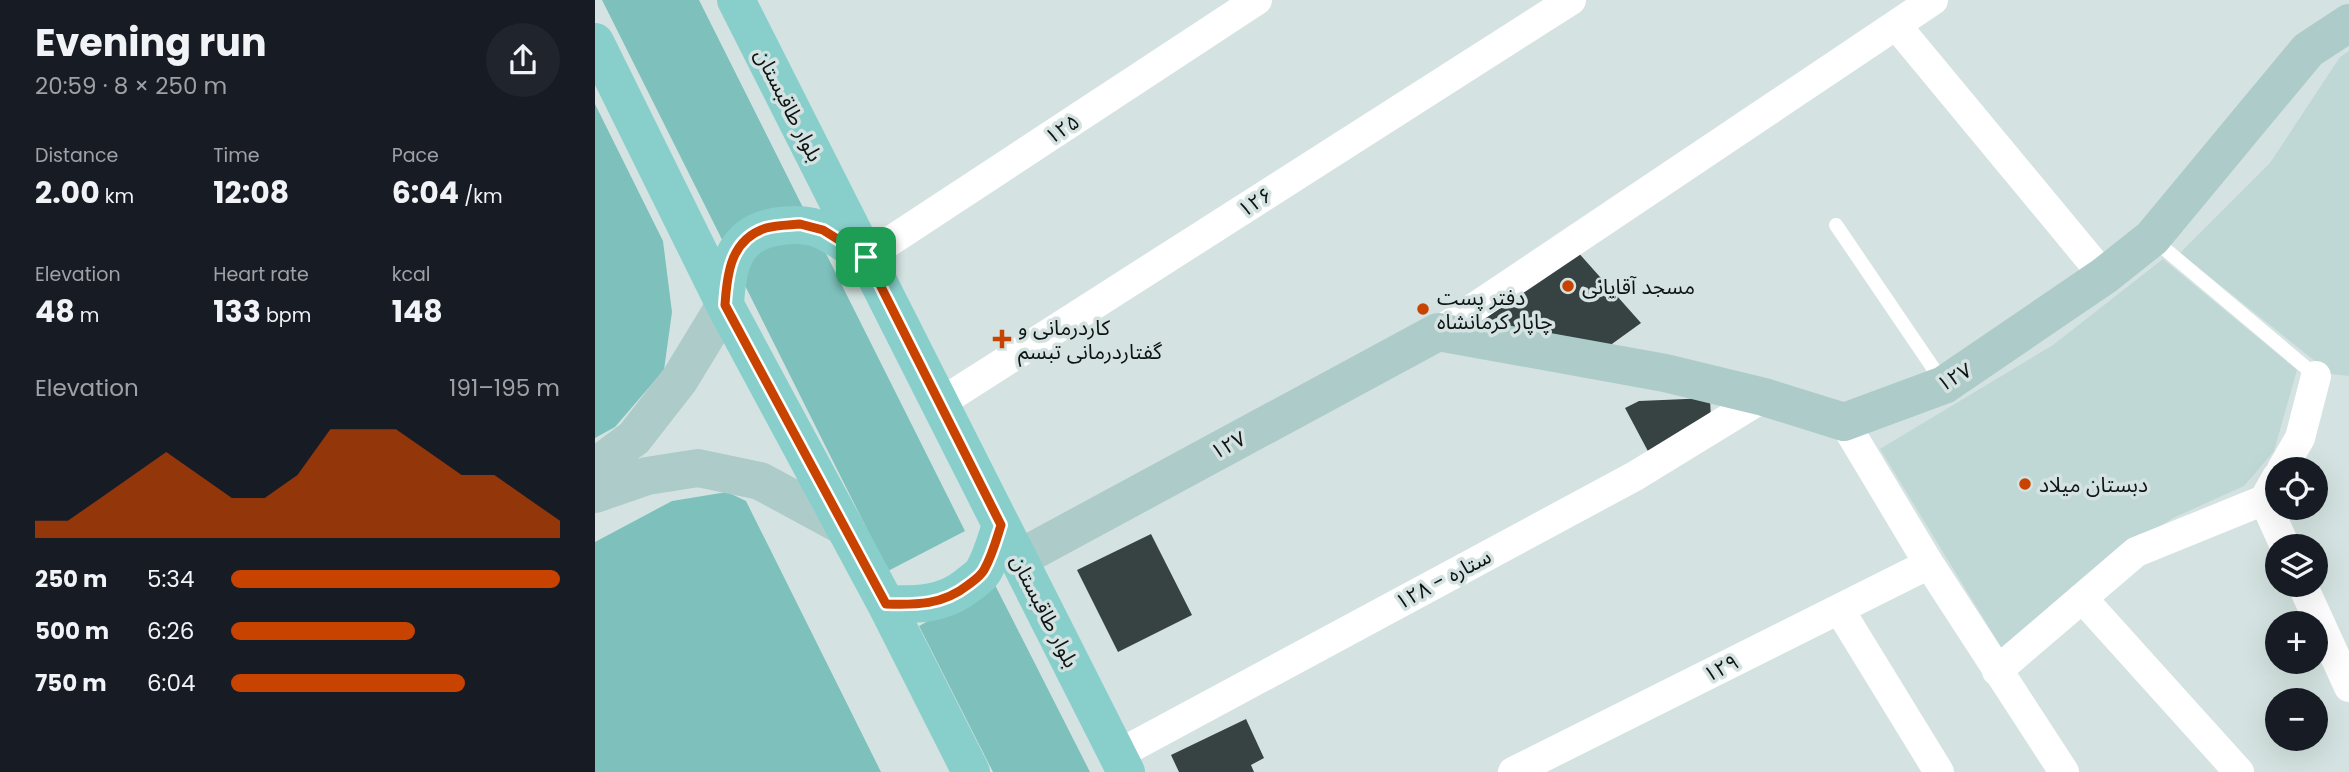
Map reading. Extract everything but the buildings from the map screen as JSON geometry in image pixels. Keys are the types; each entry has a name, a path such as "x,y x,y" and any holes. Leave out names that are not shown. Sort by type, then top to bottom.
{"main road":[{"name":"بلوار طاقبستان","path":"736,0 1121,763"},
{"path":"595,42 725,305 886,604 971,772"},
{"path":"725,305 726,277 734,254 750,237 767,228 800,224 823,230 866,257"},
{"path":"886,604 937,603 962,590 982,574 991,557 1001,525"}],"street":[{"name":"۱۲۵","path":"866,257 1257,0"},
{"name":"۱۲۶","path":"940,403 1571,0"},
{"name":"۱۲۷","path":"1018,559 1438,332 1933,0"},
{"name":"۱۲۷","path":"1844,422 1944,385 2104,276 2152,238 2308,50 2349,23"},
{"path":"1896,24 2104,276"},
{"path":"595,467 634,438 680,379 725,305"},
{"path":"1438,332 1665,373 1764,397 1844,422 1929,564 2064,772"},
{"path":"2288,457 2299,438 2316,376"},
{"name":"۱۲۸ - ستاره","path":"1121,763 1636,476 1764,397"},
{"path":"595,494 646,476 698,468 760,481 845,527"},
{"path":"1997,671 2136,552 2265,490"},
{"name":"۱۲۹","path":"1513,772 1929,564"},
{"path":"2311,597 2337,636 2349,687"},
{"path":"2082,598 2239,772"},
{"path":"1839,609 1939,772"}],"lane":[{"path":"1836,225 1944,385"},
{"path":"2152,238 2316,376"}],"shaded area":[{"path":"602,0 699,0 965,531 888,571"},
{"path":"2349,51 2349,376 2331,374 2180,253 2270,163 2340,57"},
{"path":"595,104 663,241 672,312 664,370 615,427 595,438"},
{"path":"2163,259 2297,370 2274,451 2269,457 2265,457 2265,462 2244,486 2173,518 2113,557 2004,652 1880,449 2053,345"},
{"path":"727,492 746,501 881,772 595,772 595,542 672,501"},
{"path":"995,585 1090,772 993,772 919,626"}],"place":[{"name":"مسجد آقایانی","path":"1568,286"},
{"name":"دفتر پست چاپار کرمانشاه","path":"1423,309"},
{"name":"کاردرمانی و گفتاردرمانی تبسم","path":"1002,339"},
{"name":"دبستان میلاد","path":"2025,484"}],"route":[{"path":"800,224 823,230 866,257 1001,525 991,557 982,574 962,590 937,603 886,604 725,305 726,277 734,254 750,237 767,228 800,224"}]}
